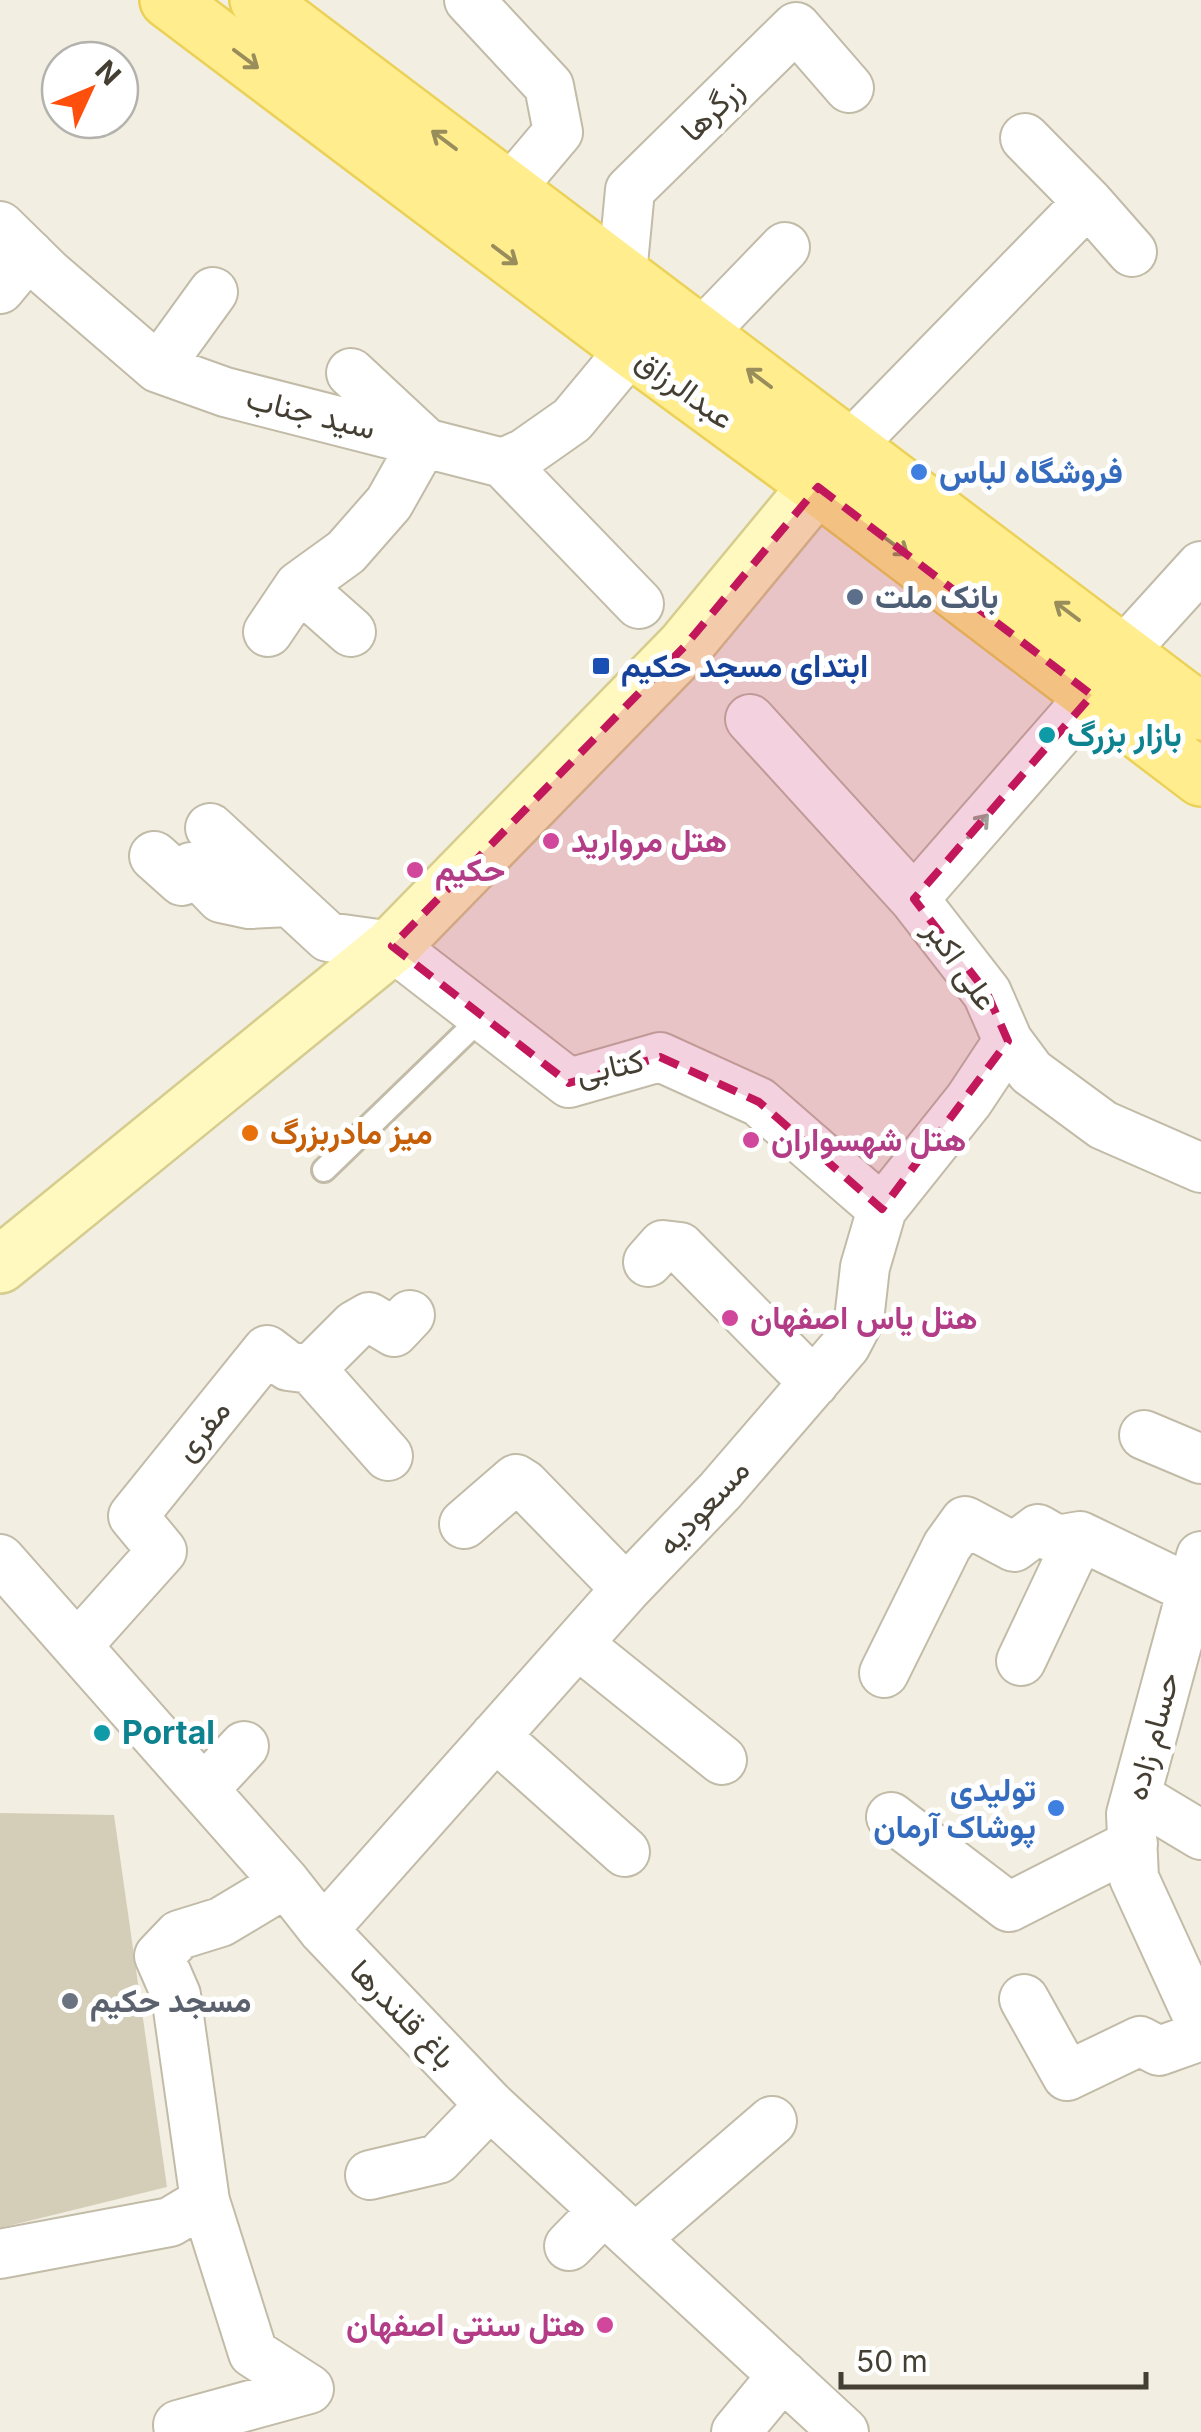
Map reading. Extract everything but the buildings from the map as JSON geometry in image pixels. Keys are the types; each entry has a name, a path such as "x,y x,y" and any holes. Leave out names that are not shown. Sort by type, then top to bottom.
{"main road":[{"name":"عبدالرزاق","path":"168,0 631,349 828,462 1107,673 1201,778"},
{"name":"عبدالرزاق","path":"258,0 701,334 828,462"},
{"path":"0,1265 392,946 684,647 828,462"},
{"name":"عبدالرزاق","path":"1107,673 1201,712"}],"street":[{"path":"469,0 549,86 558,132 509,190"},
{"name":"زرگرها","path":"622,274 630,190 796,26 849,88"},
{"path":"1025,138 1132,252"},
{"path":"828,462 1088,202"},
{"path":"701,334 786,248"},
{"name":"سید جناب","path":"10,256 158,368 226,392 503,463"},
{"path":"158,368 213,292"},
{"path":"631,349 572,420 525,453 503,463 639,604"},
{"path":"268,632 299,586 346,552 388,503 424,441 351,373"},
{"path":"914,899 1201,566"},
{"path":"299,586 351,632"},
{"name":"علی اکبر","path":"750,719 914,899 987,992 1008,1040 1030,1072 1103,1126 1201,1168"},
{"path":"210,828 328,936 392,946"},
{"path":"154,856 182,882 191,867 221,898 249,904 288,902"},
{"name":"کتابی","path":"392,946 569,1083 660,1056 759,1102 882,1209"},
{"name":"مسعودیه","path":"323,1930 626,1589 720,1491 846,1345 859,1320 866,1267 882,1209 969,1100 1008,1040"},
{"path":"648,1262 664,1245 680,1247 814,1382"},
{"path":"388,1456 311,1369 354,1325 369,1317 394,1332 410,1315"},
{"name":"مفری","path":"77,1646 162,1551 133,1516 267,1350 288,1366 311,1369"},
{"path":"1144,1435 1201,1459"},
{"path":"464,1524 516,1479 546,1535 626,1589"},
{"path":"884,1673 948,1546 966,1520 1014,1547 1038,1530 1058,1540 1080,1536 1196,1573"},
{"path":"1022,1662 1080,1536"},
{"name":"باغ قلندرها","path":"0,1559 323,1930 490,2105 844,2432"},
{"name":"حسام زاده","path":"1196,1573 1188,1658 1131,1814 1134,1878 1201,2024"},
{"path":"579,1644 722,1760"},
{"path":"495,1736 625,1852"},
{"path":"204,1789 244,1746"},
{"path":"1136,1796 1201,1835"},
{"path":"890,1817 1009,1907 1132,1844"},
{"path":"179,2432 178,2425 309,2389 253,2352 206,2201 176,1995 159,1956 179,1934 221,1922 286,1883"},
{"path":"1024,1999 1067,2076 1140,2040 1158,2051 1201,2036"},
{"path":"370,2175 438,2159 490,2105"},
{"path":"569,2246 620,2224 772,2121"},
{"path":"0,2254 170,2222 206,2201"},
{"path":"736,2432 783,2374"}],"lane":[{"path":"0,1248 361,954 673,638 828,462"},
{"path":"324,1170 483,1016"}],"highlighted area":[{"path":"818,487 1092,695 914,899 987,993 1008,1041 882,1209 759,1102 660,1057 569,1083 392,946 684,647"}],"place":[{"name":"فروشگاه لباس","path":"919,472"},
{"name":"بانک ملت","path":"855,597"},
{"name":"ابتدای مسجد حکیم","path":"601,666"},
{"name":"بازار بزرگ","path":"1047,735"},
{"name":"هتل مروارید","path":"551,841"},
{"name":"حکیم","path":"415,870"},
{"name":"میز مادربزرگ","path":"250,1133"},
{"name":"هتل شهسواران","path":"751,1140"},
{"name":"هتل یاس اصفهان","path":"730,1318"},
{"name":"Portal","path":"102,1733"},
{"name":"تولیدی پوشاک آرمان","path":"1056,1808"},
{"name":"مسجد حکیم","path":"70,2001"},
{"name":"هتل سنتی اصفهان","path":"605,2325"}]}
